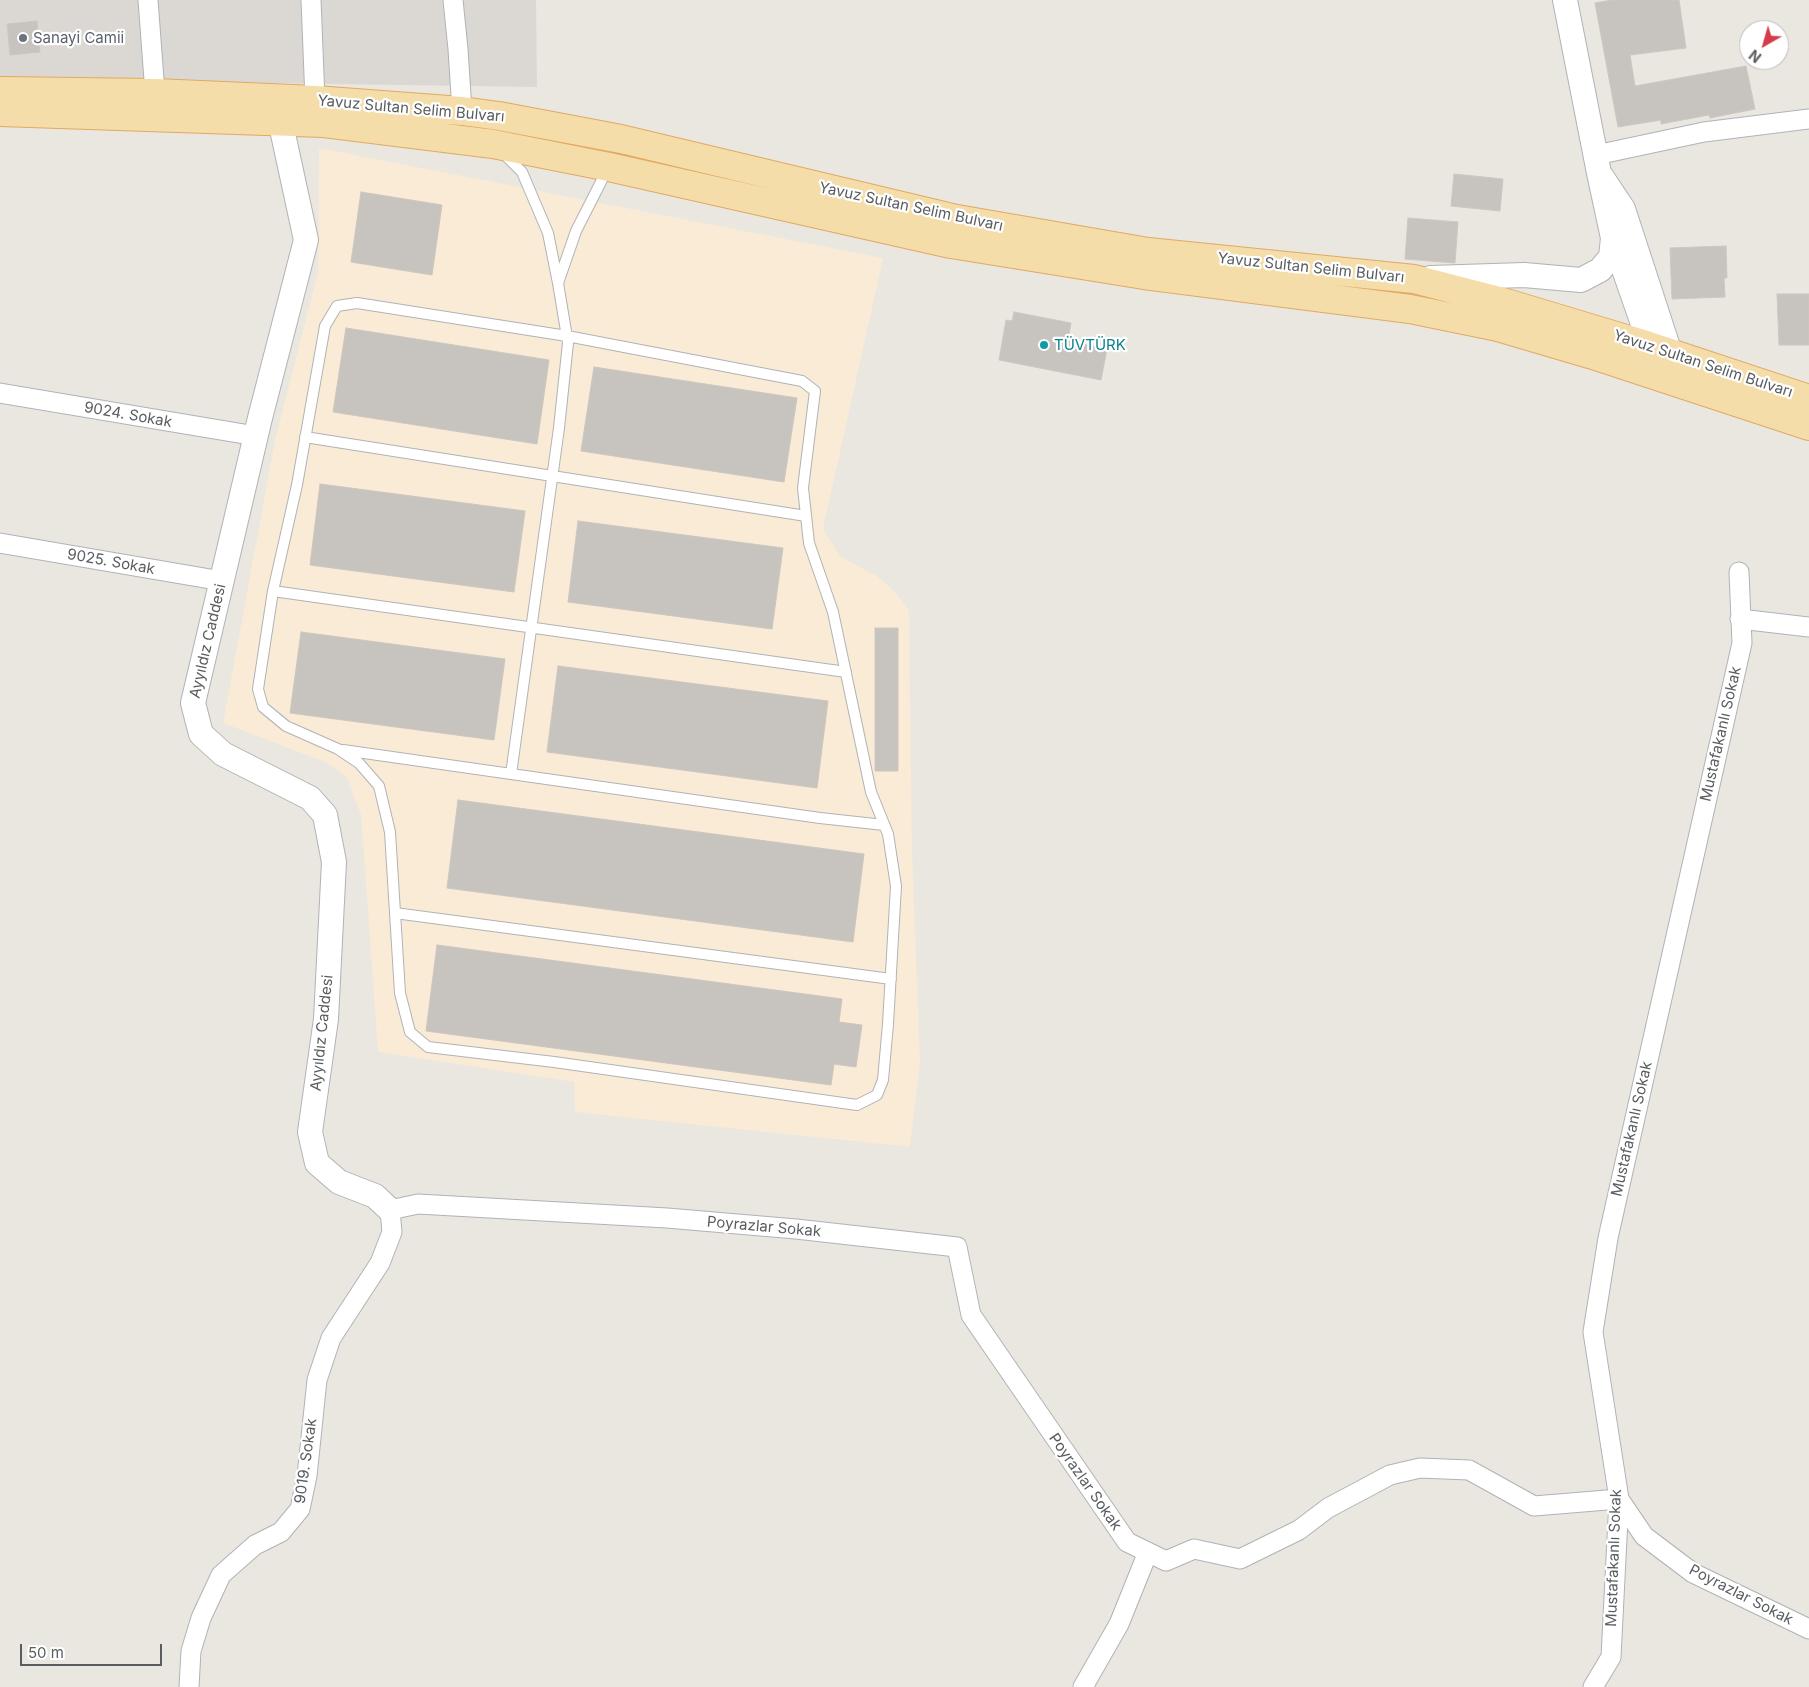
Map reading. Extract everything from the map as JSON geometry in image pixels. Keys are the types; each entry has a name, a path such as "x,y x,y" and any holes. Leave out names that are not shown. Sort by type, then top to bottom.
{"main road":[{"name":"Yavuz Sultan Selim Bulvarı","path":"0,91 155,93 315,100 462,111 499,116 621,139 957,219 1148,252 1414,279 1503,302 1658,349 1809,399"},
{"name":"Yavuz Sultan Selim Bulvarı","path":"0,112 280,120 324,123 493,144 609,167 951,244 1144,275 1410,309 1498,327 1584,352 1809,426"}],"street":[{"path":"148,0 155,93"},
{"path":"311,0 315,100"},
{"path":"453,0 462,111"},
{"path":"1565,0 1613,238 1642,321 1658,349"},
{"path":"1597,164 1704,132 1809,119"},
{"name":"Ayyıldız Caddesi","path":"280,120 306,240 256,436 193,702 201,734 223,754 310,798 325,815 334,862 326,1019 310,1132 317,1163 339,1182 375,1196 390,1210"},
{"path":"1597,164 1624,209 1658,349"},
{"path":"1414,279 1524,275 1581,280 1600,270 1611,257 1613,238"},
{"name":"9024. Sokak","path":"0,393 157,421 256,436"},
{"name":"9025. Sokak","path":"0,543 222,581"},
{"name":"Mustafakanlı Sokak","path":"1593,1687 1611,1657 1619,1499 1593,1332 1608,1238 1742,643 1739,572"},
{"path":"1740,619 1809,627"},
{"name":"Poyrazlar Sokak","path":"390,1210 418,1204 657,1218 796,1229 957,1247 970,1315 1127,1542 1166,1561 1194,1549 1240,1559 1299,1530 1328,1508 1390,1475 1420,1468 1469,1470 1534,1506 1619,1499 1644,1536 1693,1573 1809,1630"},
{"name":"9019. Sokak","path":"189,1687 191,1651 201,1618 221,1575 255,1545 281,1532 300,1509 307,1476 317,1380 331,1338 380,1263 392,1232 390,1210"},
{"path":"1083,1687 1119,1624 1148,1552"}],"lane":[{"path":"493,144 522,172 548,233 568,343 560,419 511,774"},
{"path":"558,284 576,231 609,167"},
{"path":"357,303 567,336 802,381 815,391 804,488 809,543 833,612 871,792 888,834 896,886 883,1080 877,1096 857,1105 554,1062 428,1048 410,1032 400,993 390,832 379,786 359,762 286,726 263,707 258,689 273,591 297,485 325,326 337,306 357,303"},
{"path":"305,437 806,516"},
{"path":"273,591 846,672"},
{"path":"338,750 884,825"},
{"path":"395,913 891,979"}],"shaded area":[{"path":"0,0 536,0 537,87 0,79"},
{"path":"319,148 883,258 823,529 841,557 877,576 896,593 909,610 912,850 920,1061 910,1147 575,1112 574,1082 378,1052 361,815 346,776 325,762 223,723 275,440 318,272"}],"building":[{"path":"1612,0 1679,0 1686,48 1630,55 1635,86 1739,67 1739,70 1747,70 1755,109 1710,118 1709,115 1661,124 1661,120 1618,127 1595,3"},
{"name":"Sanayi Camii","path":"37,21 40,52 10,55 7,24"},
{"path":"1454,174 1503,179 1500,211 1451,206"},
{"path":"361,192 442,205 432,275 351,262"},
{"path":"1408,218 1458,222 1455,263 1405,259"},
{"path":"1726,246 1727,278 1724,278 1725,297 1672,299 1670,248"},
{"path":"1777,294 1809,294 1809,345 1779,345"},
{"name":"TÜVTÜRK","path":"1014,312 1071,323 1068,341 1107,349 1101,380 999,360 1006,320 1012,321"},
{"path":"346,328 549,360 537,444 333,412"},
{"path":"594,367 797,398 784,482 581,451"},
{"path":"320,484 525,511 514,592 310,565"},
{"path":"578,521 783,548 772,629 568,602"},
{"path":"875,628 898,628 898,771 875,771"},
{"path":"301,632 505,659 494,740 290,713"},
{"path":"558,666 828,701 817,788 547,752"},
{"path":"458,800 864,854 853,942 447,888"},
{"path":"437,945 842,999 839,1022 862,1025 856,1067 834,1064 831,1085 426,1031"}],"place":[{"name":"Sanayi Camii","path":"23,38"},
{"name":"TÜVTÜRK","path":"1044,345"}]}
